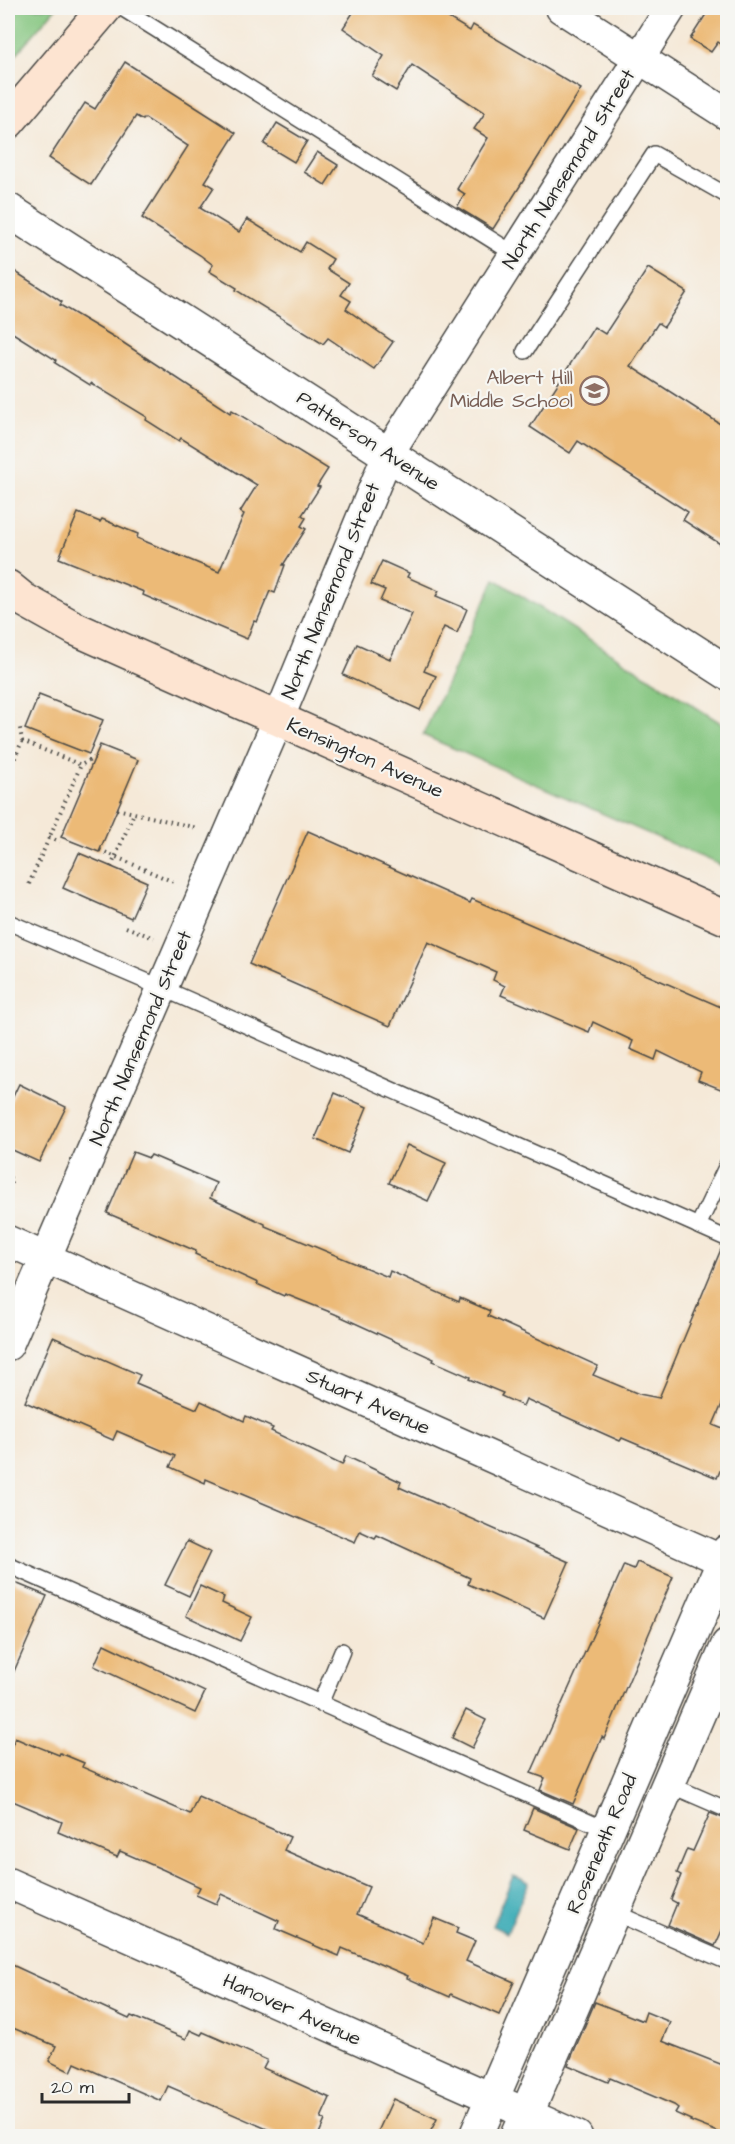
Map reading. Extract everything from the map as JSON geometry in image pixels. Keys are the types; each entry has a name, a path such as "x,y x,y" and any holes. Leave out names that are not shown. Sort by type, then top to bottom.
{"main road":[{"path":"8,122 105,8"},
{"name":"Kensington Avenue","path":"8,587 24,600 76,629 728,919"}],"street":[{"path":"561,8 728,115"},
{"name":"North Nansemond Street","path":"8,1345 278,720 388,453 671,8"},
{"name":"Patterson Avenue","path":"8,210 728,673"},
{"name":"Stuart Avenue","path":"8,1241 726,1559"},
{"name":"Roseneath Road","path":"476,2136 726,1559"},
{"name":"Roseneath Road","path":"521,2125 728,1645"},
{"name":"Hanover Avenue","path":"8,1883 492,2099 521,2125 577,2136"}],"lane":[{"path":"122,8 516,255"},
{"path":"525,351 654,154 728,196"},
{"path":"8,922 728,1239"},
{"path":"698,1226 728,1163"},
{"path":"8,1565 607,1830"},
{"path":"320,1704 342,1651"},
{"path":"668,1784 728,1810"},
{"path":"613,1912 728,1962"}],"path":[{"path":"8,775 22,741 20,728"},
{"path":"22,741 81,765"},
{"path":"28,884 81,765 94,758"},
{"path":"117,809 197,828"},
{"path":"111,867 134,813"},
{"path":"49,837 60,842"},
{"path":"100,850 176,883"},
{"path":"126,927 154,938"},
{"path":"8,1154 13,1151"},
{"path":"8,1165 11,1185 8,1197"}],"green space":[{"path":"8,8 56,8 8,64"},
{"path":"495,579 727,727 727,868 423,735"}],"water":[{"path":"513,1876 529,1882 507,1933 492,1926"}],"building":[{"path":"356,8 432,8 470,31 473,25 581,89 493,229 457,207 465,194 457,189 488,138 474,129 485,113 412,65 396,91 372,76 384,56 343,28"},
{"path":"710,8 728,8 728,49 718,42 711,52 690,39"},
{"path":"125,62 236,133 205,182 214,187 200,208 239,232 247,219 300,252 306,242 333,259 327,269 349,283 341,295 351,301 346,309 393,342 374,369 328,338 323,344 236,290 237,288 209,271 213,265 200,255 142,218 188,146 145,118 143,120 136,116 91,185 49,158 85,103 95,109"},
{"path":"277,123 307,141 294,162 264,144"},
{"path":"317,152 338,165 325,185 304,172"},
{"path":"8,267 62,302 60,305 119,340 230,413 232,410 328,469 317,486 320,487 302,515 306,518 301,526 306,529 283,565 285,565 275,593 270,591 247,639 143,595 144,592 59,558 78,513 100,522 102,519 138,534 137,538 219,572 244,514 240,512 257,485 181,438 179,441 146,420 147,417 91,383 90,385 55,363 56,360 8,330"},
{"name":"Albert Hill Middle School","path":"648,268 687,292 664,327 658,323 630,366 728,429 728,549 683,520 688,512 578,441 570,453 530,427 594,327 605,334"},
{"path":"382,561 409,573 407,577 439,591 436,596 467,609 457,633 444,627 424,671 436,676 420,710 343,675 357,644 390,659 412,614 380,601 385,590 371,584"},
{"path":"39,695 103,720 89,754 25,729"},
{"path":"100,745 138,760 99,852 61,837"},
{"path":"308,831 470,903 472,899 728,1010 728,1092 698,1080 701,1072 658,1051 655,1060 630,1049 633,1041 593,1022 589,1032 501,995 505,986 493,980 496,972 428,942 390,1026 249,964"},
{"path":"79,853 147,882 131,918 63,888"},
{"path":"19,1084 66,1107 39,1162 8,1148 8,1107"},
{"path":"335,1093 367,1107 348,1153 315,1139"},
{"path":"407,1145 446,1163 428,1201 389,1183"},
{"path":"133,1152 149,1158 151,1155 216,1183 210,1198 265,1226 388,1277 390,1271 459,1302 460,1298 490,1311 488,1316 598,1366 593,1375 639,1394 659,1398 722,1247 728,1249 728,1390 713,1425 728,1431 728,1452 717,1478 622,1438 620,1441 526,1399 523,1406 501,1396 503,1393 433,1361 434,1359 335,1314 257,1284 195,1254 196,1251 107,1213"},
{"path":"53,1337 140,1375 136,1383 197,1409 201,1401 244,1421 246,1416 273,1428 271,1431 342,1465 346,1456 401,1482 399,1487 569,1562 544,1618 468,1584 470,1578 377,1535 375,1538 360,1531 355,1542 206,1479 205,1483 170,1467 175,1456 117,1431 113,1440 25,1402"},
{"path":"187,1541 210,1552 189,1596 165,1585"},
{"path":"637,1562 673,1577 604,1739 602,1737 573,1804 540,1790 545,1778 531,1773 624,1565 634,1569"},
{"path":"8,1580 47,1596 8,1685"},
{"path":"200,1586 224,1597 222,1603 252,1617 240,1641 186,1616"},
{"path":"104,1644 205,1692 195,1713 94,1666"},
{"path":"466,1710 486,1720 472,1748 452,1738"},
{"path":"15,1738 84,1763 82,1767 190,1814 198,1796 290,1837 284,1850 369,1887 357,1914 423,1943 434,1918 458,1928 456,1933 475,1941 466,1961 514,1982 499,2015 451,1994 450,1997 342,1948 339,1956 276,1929 279,1921 221,1894 216,1904 196,1895 200,1887 164,1870 120,1851 117,1857 58,1832 62,1822 8,1799 8,1755"},
{"path":"533,1808 579,1828 570,1849 524,1830"},
{"path":"710,1813 728,1820 728,1917 715,1946 668,1925 677,1903 671,1900 681,1875 677,1873 687,1849 693,1851"},
{"path":"8,1963 129,2019 131,2016 186,2039 190,2030 201,2035 203,2032 267,2060 263,2068 330,2098 321,2118 325,2120 318,2136 283,2136 168,2086 161,2101 75,2063 71,2072 49,2061 56,2046 8,2026"},
{"path":"595,2002 643,2021 646,2012 670,2022 662,2041 728,2067 728,2136 675,2113 678,2108 674,2105 610,2078 608,2082 568,2065"},
{"path":"393,2099 437,2119 428,2136 376,2136"}],"place":[{"name":"Albert Hill Middle School","path":"594,390"}]}
